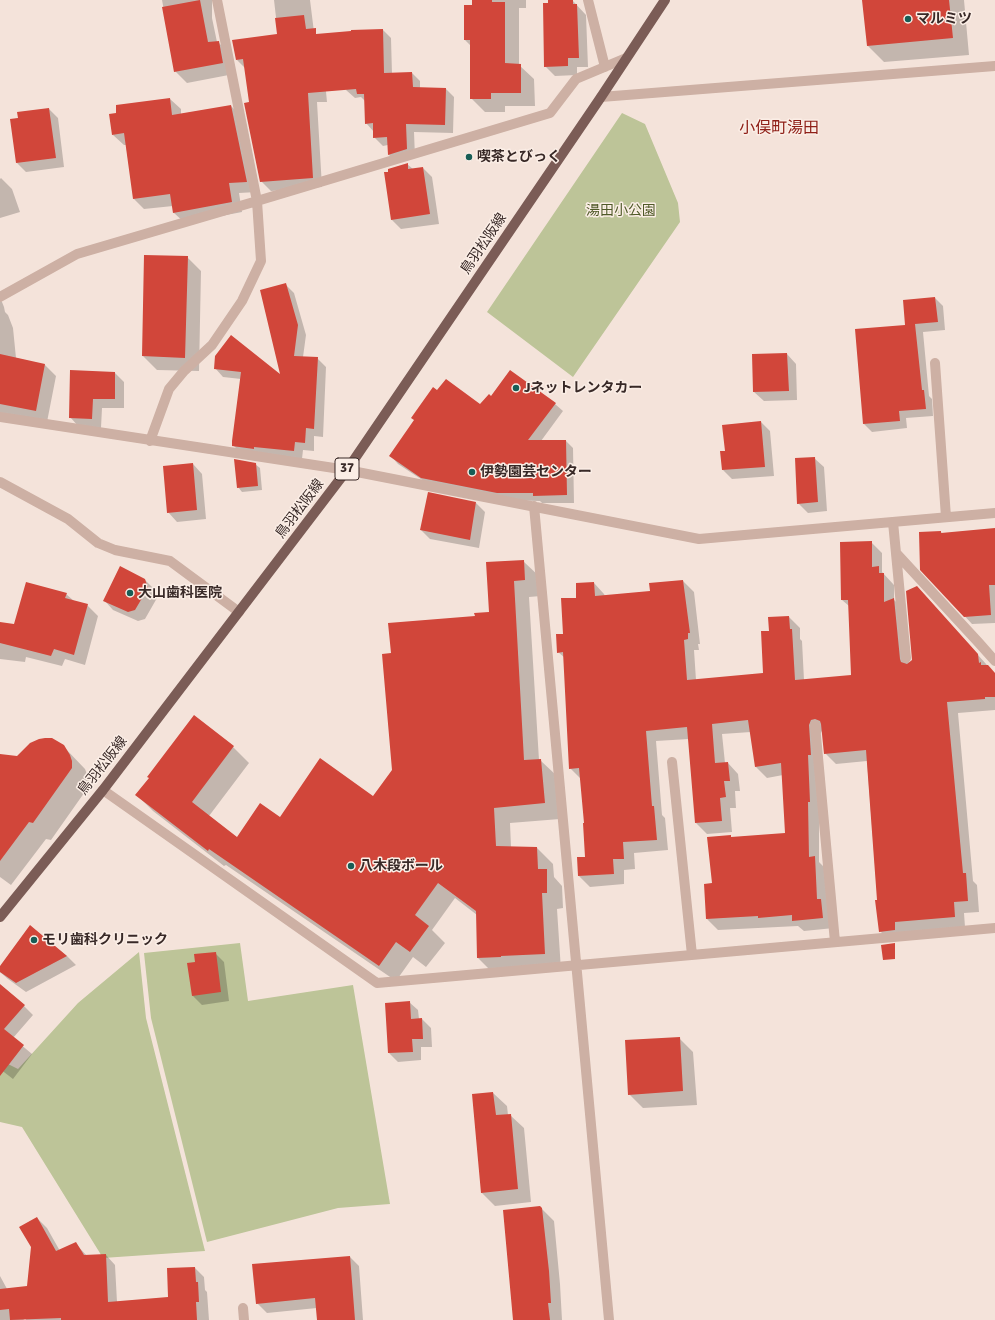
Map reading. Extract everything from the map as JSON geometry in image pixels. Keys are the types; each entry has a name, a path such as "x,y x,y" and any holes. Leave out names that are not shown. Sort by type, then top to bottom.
{"main road":[{"name":"鳥羽松阪線","path":"0,917 103,790 346,470 601,97 665,0"}],"street":[{"path":"150,441 168,389 184,371 212,345 242,301 261,261 258,202 217,0"},
{"path":"588,0 605,68"},
{"path":"0,297 78,254 258,202 550,113 576,79 626,58"},
{"path":"601,97 995,66"},
{"path":"935,362 946,517"},
{"path":"0,417 346,470 699,539 995,513"},
{"path":"0,482 68,519 98,543 115,550 170,561 239,612"},
{"path":"534,506 609,1320"},
{"path":"893,522 906,658"},
{"path":"896,553 995,661"},
{"path":"815,725 835,942"},
{"path":"672,762 692,955"},
{"path":"103,790 377,983 995,928"},
{"path":"243,1308 244,1320"}],"green space":[{"name":"湯田小公園","path":"622,113 645,124 678,203 680,222 573,377 487,312"},
{"path":"240,943 248,1001 353,985 390,1204 338,1208 207,1242 151,1018 144,953"},
{"path":"139,952 146,1018 205,1251 103,1258 22,1127 0,1122 0,1060 18,1069 78,1003"}],"building":[{"path":"200,0 208,42 219,41 223,63 174,72 162,7"},
{"path":"472,0 492,0 492,2 505,2 505,63 521,64 521,93 491,93 491,99 470,99 470,40 464,40 464,5 472,5"},
{"path":"548,0 573,0 573,4 577,4 579,58 568,58 568,66 544,67 543,3 548,3"},
{"name":"マルミツ","path":"862,0 949,0 953,38 867,46"},
{"path":"304,15 306,29 316,28 316,34 351,30 383,29 384,73 412,72 413,87 446,88 445,125 406,124 407,149 388,155 387,137 373,138 373,123 365,124 364,94 357,94 356,89 308,93 313,178 260,182 244,103 249,102 243,59 236,60 232,40 277,34 275,18"},
{"path":"170,98 172,115 231,105 247,182 229,183 232,202 173,213 170,194 133,199 124,133 112,135 109,114 116,113 116,105"},
{"path":"49,108 56,158 16,163 10,119 18,118 17,112"},
{"path":"408,163 408,169 423,167 430,214 391,220 384,172 388,172 388,169"},
{"path":"144,255 188,256 185,358 142,356"},
{"path":"286,283 298,325 294,356 318,357 314,429 306,428 305,443 295,442 294,451 254,447 254,449 232,446 241,372 214,369 215,356 231,335 280,374 260,290"},
{"path":"935,297 938,322 915,324 922,390 924,390 926,409 899,411 900,421 863,424 855,329 905,325 903,300"},
{"path":"787,353 789,391 753,392 752,354"},
{"path":"0,354 45,364 36,411 0,404"},
{"path":"70,370 115,372 115,399 93,399 92,419 69,418"},
{"path":"510,370 556,403 528,440 566,440 567,495 533,496 533,493 497,493 421,478 389,456 414,420 411,418 433,387 437,390 446,379 480,404 489,394 491,396"},
{"path":"761,421 765,467 722,470 720,451 725,451 722,425"},
{"path":"815,457 818,502 797,504 795,458"},
{"path":"234,459 256,463 258,486 237,488"},
{"path":"193,463 197,510 167,513 163,466"},
{"path":"428,492 476,502 470,540 420,530"},
{"path":"995,528 995,585 989,585 991,615 964,617 920,570 919,532 941,531 941,533"},
{"path":"872,541 872,567 879,566 879,573 884,573 884,602 894,598 901,662 907,664 912,660 906,591 917,586 978,654 979,663 981,662 981,665 988,665 995,673 995,697 947,702 963,873 966,873 968,901 954,902 955,917 895,922 895,930 879,932 875,900 877,900 866,750 824,754 821,724 820,721 815,719 811,720 809,725 811,755 808,755 810,802 808,802 809,857 815,856 817,899 821,899 823,918 792,921 792,915 758,918 758,916 706,919 704,884 712,883 707,837 731,835 731,837 785,833 781,763 755,767 748,720 712,724 715,763 728,762 730,781 724,781 726,797 720,798 722,821 695,823 687,727 646,731 652,806 654,806 657,840 623,842 624,859 613,859 614,874 578,876 577,857 585,857 584,823 579,768 569,769 563,652 557,653 556,634 563,634 561,598 576,598 576,583 594,582 595,596 650,591 649,583 683,580 690,633 688,633 688,639 684,640 687,680 763,673 761,631 769,631 768,617 789,616 790,629 792,629 795,680 851,675 848,600 841,600 840,542"},
{"path":"524,560 525,580 514,581 524,760 541,759 545,803 494,808 496,846 537,847 538,869 547,869 547,893 542,893 545,954 477,958 476,911 438,883 415,915 429,926 410,952 396,942 379,966 209,849 208,851 135,795 194,715 234,746 192,802 237,837 260,803 280,817 320,758 373,796 392,770 382,654 391,653 388,623 475,616 474,613 489,612 486,562"},
{"name":"大山歯科医院","path":"120,566 145,579 148,588 135,610 128,612 103,601"},
{"path":"26,582 67,593 65,598 88,604 74,655 54,649 51,656 0,643 0,622 14,624"},
{"path":"45,738 52,738 64,745 70,755 72,768 33,823 29,822 0,861 0,754 17,756 30,743"},
{"name":"モリ歯科クリニック","path":"30,925 67,956 16,983 0,972 0,966"},
{"path":"895,943 895,959 883,960 881,945"},
{"path":"216,952 221,992 192,996 187,963 195,962 194,954"},
{"path":"0,984 25,1005 4,1029 24,1045 0,1076"},
{"path":"410,1001 411,1019 422,1018 423,1039 412,1039 413,1052 388,1053 385,1003"},
{"path":"680,1037 683,1091 628,1095 625,1040"},
{"path":"493,1092 496,1115 511,1114 518,1189 481,1193 472,1094"},
{"path":"540,1206 542,1208 549,1271 551,1303 548,1303 550,1320 513,1320 503,1210"},
{"path":"37,1217 56,1251 76,1242 84,1255 106,1254 108,1302 168,1297 167,1268 195,1267 196,1282 198,1282 199,1302 196,1302 197,1320 61,1320 61,1318 10,1320 9,1309 0,1310 0,1289 27,1286 31,1247 19,1227"},
{"path":"350,1256 355,1320 317,1320 315,1298 256,1304 252,1264"}],"place":[{"name":"マルミツ","path":"908,19"},
{"name":"喫茶とびっく","path":"469,157"},
{"name":"Jネットレンタカー","path":"516,388"},
{"name":"伊勢園芸センター","path":"472,472"},
{"name":"大山歯科医院","path":"130,593"},
{"name":"八木段ボール","path":"351,866"},
{"name":"モリ歯科クリニック","path":"34,940"}],"district":[{"name":"小俣町湯田","path":"779,129"}]}
